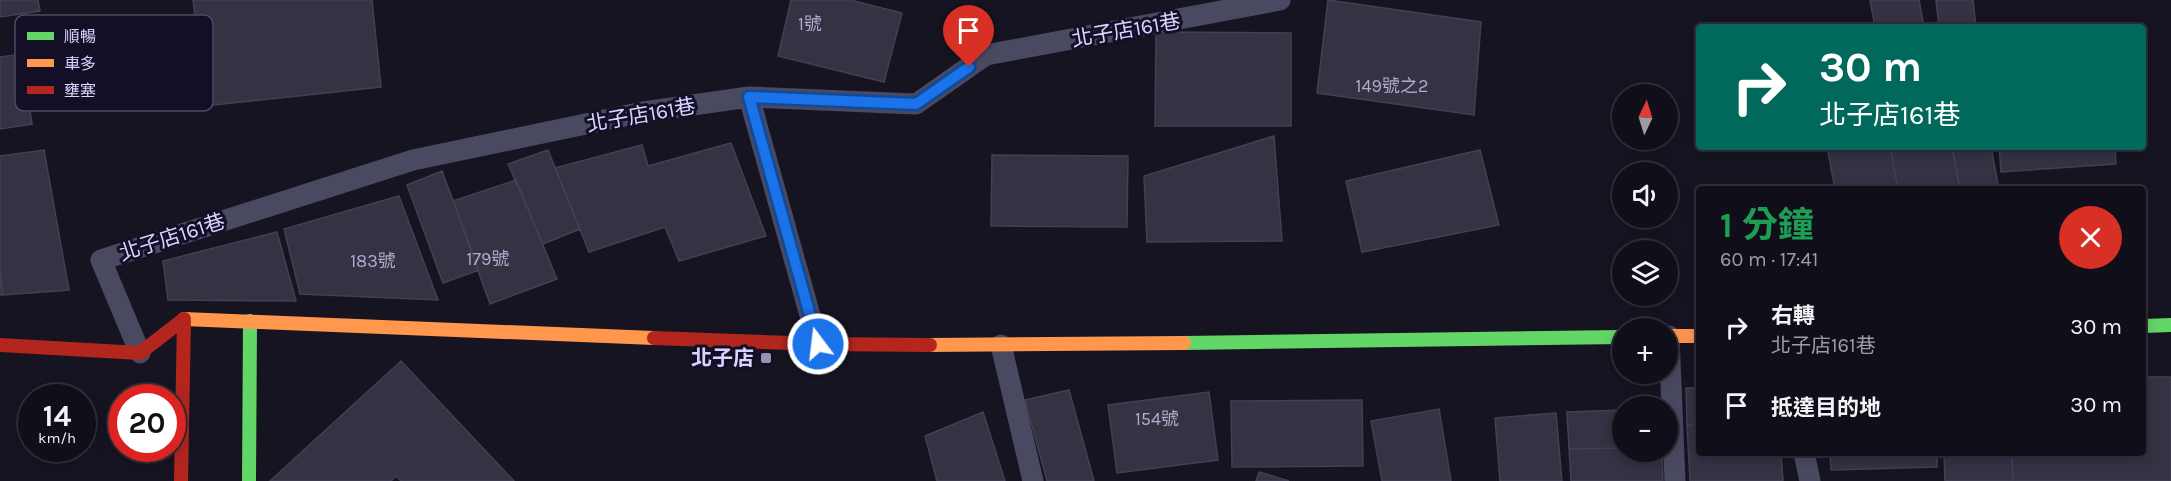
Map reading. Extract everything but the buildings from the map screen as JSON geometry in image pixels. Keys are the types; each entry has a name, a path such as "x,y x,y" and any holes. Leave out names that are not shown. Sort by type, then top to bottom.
{"street":[{"path":"181,481 184,319"},
{"path":"0,345 140,353 184,319 818,344 1001,345 1612,337"},
{"path":"249,481 250,321"},
{"path":"2146,326 2171,325"},
{"path":"1678,336 1696,336"}],"lane":[{"name":"北子店161巷","path":"140,353 101,260 413,160 643,112 749,97 916,104 986,55 1280,0"},
{"path":"749,97 818,344"},
{"path":"1001,345 1033,481"},
{"path":"1670,384 1675,481"},
{"path":"1805,456 1810,481"}],"traffic: fast":[{"path":"249,481 250,321"},
{"path":"2146,326 2171,325"},
{"path":"1184,343 1612,337"}],"traffic: slow":[{"path":"184,319 654,338"},
{"path":"1678,336 1696,336"},
{"path":"930,345 1184,343"}],"traffic: jam":[{"path":"0,345 140,353 184,319"},
{"path":"181,481 184,319"},
{"path":"654,338 818,344 930,345"}],"place":[{"name":"北子店","path":"766,358"}],"route":[{"path":"818,344 749,97 916,104 969,67"}]}
